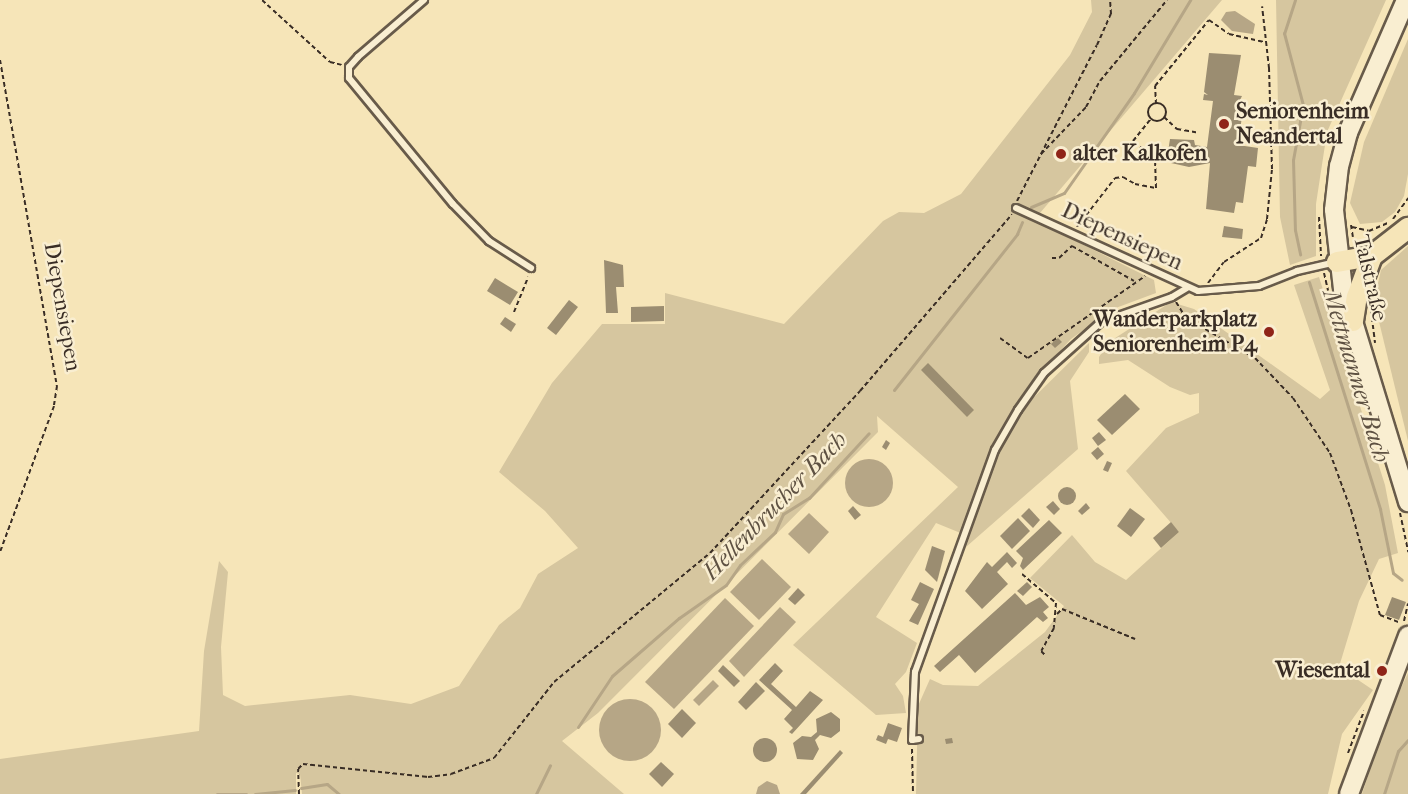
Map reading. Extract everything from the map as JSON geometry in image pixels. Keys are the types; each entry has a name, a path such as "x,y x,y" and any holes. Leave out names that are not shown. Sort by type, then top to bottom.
{"main road":[{"name":"Talstraße","path":"1406,0 1348,133 1339,166 1330,264 1353,321 1408,502"},
{"path":"1330,264 1372,256 1408,228"},
{"path":"1353,321 1357,297 1372,256"},
{"path":"1349,794 1408,636"}],"lane":[{"path":"424,0 350,67 349,78 453,204 489,242 531,268"},
{"name":"Diepensiepen","path":"1016,208 1187,288"},
{"name":"Talstraße","path":"1187,288 1207,292 1259,286 1330,264"},
{"name":"Diepensiepen","path":"916,739 915,672 995,450 1018,410 1044,373 1101,322 1172,297 1187,288"}],"path":[{"path":"262,0 330,62 350,67"},
{"path":"299,794 298,769 303,764 428,777 451,774 494,758 554,682 710,553 860,391 1016,208 1039,156 1097,45 1111,14 1110,0"},
{"path":"1039,156 1058,140 1086,107 1100,81 1167,0"},
{"path":"1207,292 1209,280 1224,262 1261,238 1267,219 1272,169 1262,6"},
{"path":"1156,104 1155,86 1209,20 1228,34 1265,42"},
{"name":"Diepensiepen","path":"0,60 57,386 54,406 0,552"},
{"path":"1156,104 1165,108 1164,117"},
{"path":"1151,119 1149,110 1156,104"},
{"path":"1072,234 1115,178 1123,177 1135,184 1156,188 1155,159 1132,141 1151,119 1164,117"},
{"path":"1164,117 1177,129 1200,133"},
{"path":"1348,218 1352,227 1360,230 1378,229 1399,213 1408,198"},
{"path":"1000,338 1028,358 1137,281 1072,246 1059,258 1052,258"},
{"path":"514,312 531,268"},
{"path":"1172,297 1186,318 1255,358 1293,398 1330,453 1351,510 1380,615 1403,624 1408,603"},
{"path":"1371,306 1376,345"},
{"path":"1022,573 1056,603 1054,628 1041,651 1046,656"},
{"path":"1056,614 1062,609 1135,639"},
{"path":"913,794 916,739"}],"shaded area":[{"path":"1091,0 1222,0 1034,220 1154,280 1156,293 1113,309 1071,339 1040,372 1014,408 984,468 963,534 936,523 876,617 917,643 906,672 895,684 903,696 906,713 876,715 793,645 958,487 877,416 878,432 598,713 562,741 624,794 302,794 300,774 296,773 296,794 0,794 0,759 199,731 204,651 219,561 228,572 221,647 223,695 245,706 350,695 411,704 459,686 499,625 520,608 538,574 578,548 545,511 499,472 552,383 602,324 665,324 665,293 784,324 883,221 899,212 924,213 961,194 1070,55 1092,12"},
{"path":"1276,0 1386,0 1327,132 1316,204 1316,256 1290,265 1280,217"},
{"path":"1235,11 1255,24 1253,34 1232,31 1221,20 1226,12"},
{"path":"1408,39 1408,174 1404,196 1395,212 1382,222 1360,224 1350,203 1364,142"},
{"path":"1408,246 1408,441 1374,301 1381,270"},
{"path":"1319,277 1385,485 1398,553 1379,559 1359,601 1339,667 1373,690 1342,734 1328,794 916,794 918,706 930,679 943,685 978,686 1045,632 1064,606 1030,578 1072,535 1095,562 1126,580 1179,532 1126,471 1166,428 1199,413 1199,393 1190,395 1170,387 1128,360 1099,364 1099,357 1109,342 1171,302 1194,309 1320,399 1330,390 1294,285"},
{"path":"1089,343 1089,352 1070,381 1078,449 966,547 998,451 1020,411"},
{"path":"864,459 874,459 886,466 893,478 893,488 886,500 874,507 864,507 849,496 845,488 845,478 856,463"},
{"path":"809,513 829,532 809,554 788,534"},
{"path":"762,559 791,587 759,620 730,592"},
{"path":"725,598 754,626 674,709 645,682"},
{"path":"780,607 796,622 744,677 729,661"},
{"path":"1408,673 1408,794 1362,794 1388,716"},
{"path":"713,680 719,686 699,706 693,700"},
{"path":"630,699 642,701 652,708 659,718 661,730 659,742 652,752 642,759 630,761 618,759 608,752 601,742 599,730 601,718 608,708 618,701"},
{"path":"767,781 777,785 780,794 756,794 758,787"}],"building":[{"name":"Seniorenheim Neandertal","path":"1209,53 1241,55 1234,95 1242,96 1236,108 1243,109 1238,145 1258,148 1256,167 1248,166 1243,203 1236,202 1234,213 1206,209 1210,163 1189,167 1171,163 1167,158 1170,139 1194,140 1195,145 1207,147 1213,101 1203,100 1204,94 1208,95 1204,92"},
{"path":"1224,226 1243,229 1242,239 1222,237"},
{"path":"604,260 623,265 624,287 616,287 618,313 606,313"},
{"path":"495,278 518,292 510,305 487,291"},
{"path":"569,300 578,307 556,335 547,328"},
{"path":"664,306 664,321 631,322 631,307"},
{"path":"505,317 516,324 511,332 500,324"},
{"path":"1058,338 1062,342 1055,348 1051,344"},
{"path":"928,363 974,410 967,417 921,370"},
{"path":"1125,394 1140,409 1112,435 1097,420"},
{"path":"1099,432 1106,440 1098,446 1092,438"},
{"path":"886,440 890,443 886,450 882,447"},
{"path":"1098,447 1104,454 1097,460 1091,453"},
{"path":"1107,461 1112,463 1108,472 1103,470"},
{"path":"1063,487 1071,487 1076,492 1074,503 1063,505 1058,500 1058,492"},
{"path":"1053,501 1060,509 1054,515 1046,507"},
{"path":"1086,503 1090,508 1082,515 1078,511"},
{"path":"853,506 861,515 855,520 848,511"},
{"path":"1029,508 1040,520 1033,528 1021,516"},
{"path":"1130,508 1145,519 1131,537 1117,526"},
{"path":"1018,518 1030,531 1012,549 1000,536"},
{"path":"1049,520 1062,533 1023,570 1020,566 1023,558 1016,551"},
{"path":"1171,522 1179,532 1161,548 1153,538"},
{"path":"932,546 945,551 937,582 925,570"},
{"path":"1007,552 1017,563 1012,568 1007,562 997,572 1008,584 982,609 965,591 987,562 992,567"},
{"path":"920,582 934,589 918,625 909,621 919,604 911,600"},
{"path":"1027,582 1032,587 1023,596 1017,591"},
{"path":"798,588 805,595 795,605 788,599"},
{"path":"1015,593 1026,605 1040,597 1049,607 1043,612 1048,618 1043,622 1037,617 975,673 959,655 940,672 934,666"},
{"path":"1392,597 1406,602 1399,620 1385,615"},
{"path":"775,663 783,671 771,684 796,707 810,691 823,700 792,734 789,732 793,728 784,719 792,710 759,680"},
{"path":"723,665 740,681 734,687 718,671"},
{"path":"756,682 765,691 746,710 738,702"},
{"path":"682,709 696,723 682,738 668,724"},
{"path":"831,712 840,719 840,731 831,738 820,735 815,740 819,749 813,760 797,759 793,743 802,736 811,737 817,732 816,719"},
{"path":"888,723 902,728 897,742 888,739 886,744 876,740 878,735 883,737"},
{"path":"765,738 774,741 777,750 774,759 765,762 756,759 753,750 756,741"},
{"path":"952,738 953,743 946,744 945,739"},
{"path":"840,750 843,753 806,794 800,794"},
{"path":"661,762 674,774 662,787 649,774"}],"waterway":[{"name":"Hellenbrucher Bach","path":"1031,207 1064,193 1134,93 1190,0"},
{"name":"Mettmanner Bach","path":"1295,0 1284,33 1303,105 1293,160 1295,230 1300,254"},
{"name":"Hellenbrucher Bach","path":"894,390 1017,234 1022,222"},
{"name":"Mettmanner Bach","path":"1309,282 1380,509 1393,573 1402,580"},
{"name":"Hellenbrucher Bach","path":"578,727 612,676 679,618 726,585 740,565 775,532 783,514 809,498 869,433"},
{"name":"Mettmanner Bach","path":"1384,794 1398,751 1408,740"},
{"name":"Hellenbrucher Bach","path":"536,794 550,765"},
{"name":"Hellenbrucher Bach","path":"301,788 327,784 339,794"},
{"name":"Hellenbrucher Bach","path":"255,794 295,790"},
{"name":"Hellenbrucher Bach","path":"217,794 246,794"}],"place":[{"name":"Seniorenheim Neandertal","path":"1224,124"},
{"name":"alter Kalkofen","path":"1061,154"},
{"name":"Wanderparkplatz Seniorenheim P4","path":"1269,332"},
{"name":"Wiesental","path":"1382,671"}]}
